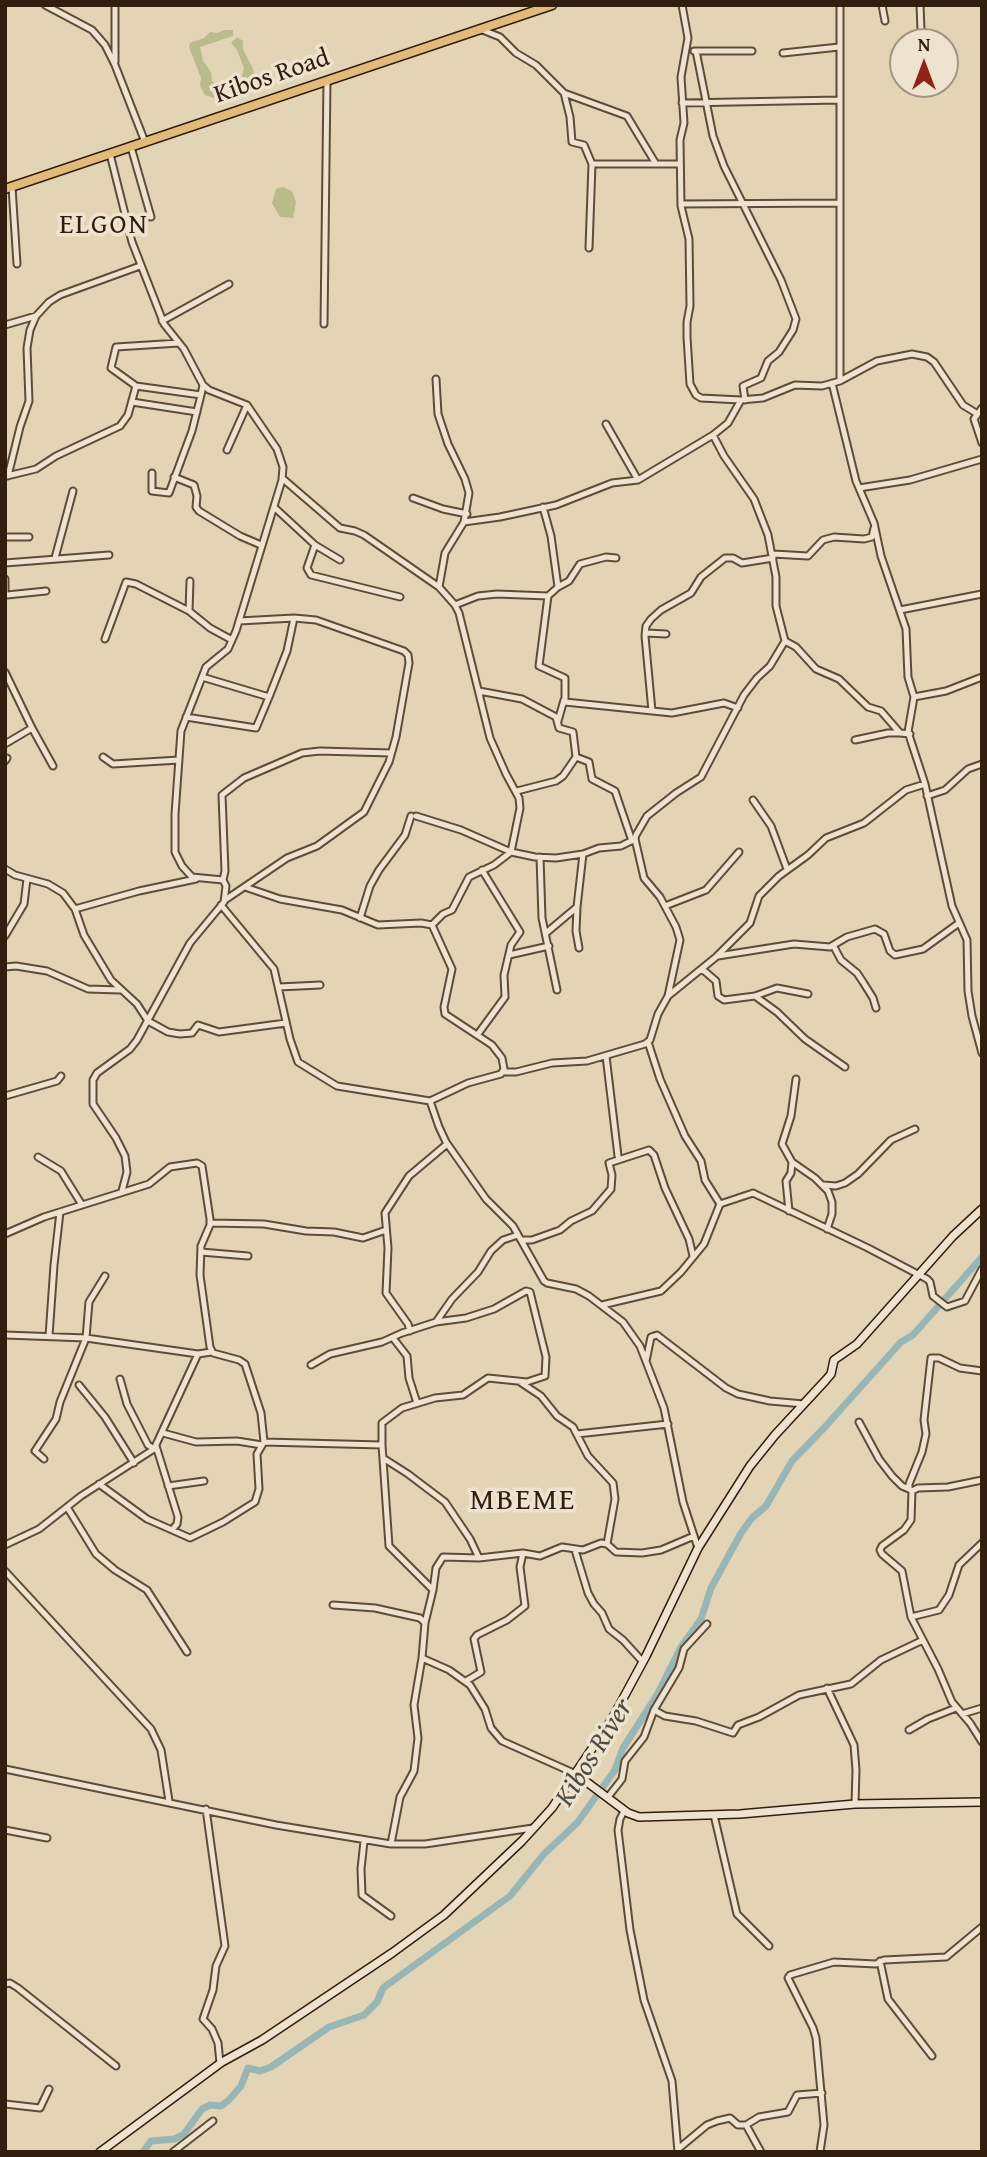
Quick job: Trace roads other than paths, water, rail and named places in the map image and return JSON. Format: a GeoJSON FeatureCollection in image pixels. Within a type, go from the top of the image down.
{"type":"FeatureCollection","features":[{"type":"Feature","properties":{"kind":"main road","name":"Kibos Road"},"geometry":{"type":"LineString","coordinates":[[9,188],[552,5]]}},
{"type":"Feature","properties":{"kind":"main road"},"geometry":{"type":"LineString","coordinates":[[100,2152],[220,2063],[262,2040],[392,1953],[444,1914],[488,1875],[552,1808],[612,1719],[698,1548],[750,1466],[831,1374],[834,1360],[857,1344],[953,1236],[982,1209]]}},
{"type":"Feature","properties":{"kind":"main road"},"geometry":{"type":"LineString","coordinates":[[576,1774],[624,1811],[639,1817],[714,1815],[855,1804],[982,1802]]}},
{"type":"Feature","properties":{"kind":"street"},"geometry":{"type":"LineString","coordinates":[[45,5],[92,30],[105,45],[145,142]]}},
{"type":"Feature","properties":{"kind":"street"},"geometry":{"type":"LineString","coordinates":[[115,5],[115,65]]}},
{"type":"Feature","properties":{"kind":"street"},"geometry":{"type":"LineString","coordinates":[[682,5],[688,38],[681,77],[684,124],[680,140],[681,204],[689,239],[691,306],[687,337],[690,384],[696,396],[743,400],[763,398],[795,385],[809,387],[840,381],[877,361],[904,355],[922,356],[939,366],[963,405],[979,410],[974,423],[982,443]]}},
{"type":"Feature","properties":{"kind":"street"},"geometry":{"type":"LineString","coordinates":[[840,5],[840,381]]}},
{"type":"Feature","properties":{"kind":"street"},"geometry":{"type":"LineString","coordinates":[[882,5],[885,21]]}},
{"type":"Feature","properties":{"kind":"street"},"geometry":{"type":"LineString","coordinates":[[920,5],[921,28]]}},
{"type":"Feature","properties":{"kind":"street"},"geometry":{"type":"LineString","coordinates":[[480,29],[500,37],[516,53],[536,65],[564,93],[626,116],[656,164]]}},
{"type":"Feature","properties":{"kind":"street"},"geometry":{"type":"LineString","coordinates":[[783,53],[839,47]]}},
{"type":"Feature","properties":{"kind":"street"},"geometry":{"type":"LineString","coordinates":[[687,51],[752,51]]}},
{"type":"Feature","properties":{"kind":"street"},"geometry":{"type":"LineString","coordinates":[[464,522],[542,507],[612,483],[638,480],[713,435],[728,423],[743,400],[743,386],[761,378],[768,361],[782,348],[796,324],[781,280],[730,179],[713,136],[696,51]]}},
{"type":"Feature","properties":{"kind":"street"},"geometry":{"type":"LineString","coordinates":[[324,324],[327,80]]}},
{"type":"Feature","properties":{"kind":"street"},"geometry":{"type":"LineString","coordinates":[[564,93],[572,142],[584,145],[592,164],[589,248]]}},
{"type":"Feature","properties":{"kind":"street"},"geometry":{"type":"LineString","coordinates":[[682,103],[839,100]]}},
{"type":"Feature","properties":{"kind":"street"},"geometry":{"type":"LineString","coordinates":[[131,147],[151,217]]}},
{"type":"Feature","properties":{"kind":"street"},"geometry":{"type":"LineString","coordinates":[[110,154],[140,266],[162,321],[179,343],[203,386],[247,405],[276,449],[283,467],[274,507],[232,640],[225,651],[208,664],[181,731],[174,847],[182,866],[196,879]]}},
{"type":"Feature","properties":{"kind":"street"},"geometry":{"type":"LineString","coordinates":[[592,164],[680,164]]}},
{"type":"Feature","properties":{"kind":"street"},"geometry":{"type":"LineString","coordinates":[[9,188],[17,264]]}},
{"type":"Feature","properties":{"kind":"street"},"geometry":{"type":"LineString","coordinates":[[681,204],[821,201],[839,203]]}},
{"type":"Feature","properties":{"kind":"street"},"geometry":{"type":"LineString","coordinates":[[136,386],[124,422],[120,426],[56,456],[36,469],[7,476],[29,401],[27,348],[36,316],[48,302],[60,295],[140,266]]}},
{"type":"Feature","properties":{"kind":"street"},"geometry":{"type":"LineString","coordinates":[[162,321],[229,284]]}},
{"type":"Feature","properties":{"kind":"street"},"geometry":{"type":"LineString","coordinates":[[5,325],[36,316]]}},
{"type":"Feature","properties":{"kind":"street"},"geometry":{"type":"LineString","coordinates":[[179,343],[114,349],[110,365],[112,370],[136,386],[201,395]]}},
{"type":"Feature","properties":{"kind":"street"},"geometry":{"type":"LineString","coordinates":[[436,379],[438,414],[469,493],[464,522],[445,553],[439,587]]}},
{"type":"Feature","properties":{"kind":"street"},"geometry":{"type":"LineString","coordinates":[[832,383],[856,481],[875,525],[881,556],[907,637],[908,677],[914,697],[908,725],[925,784],[952,906],[967,940],[968,991],[982,1053]]}},
{"type":"Feature","properties":{"kind":"street"},"geometry":{"type":"LineString","coordinates":[[152,473],[152,491],[166,494],[170,491],[192,431],[203,386]]}},
{"type":"Feature","properties":{"kind":"street"},"geometry":{"type":"LineString","coordinates":[[132,402],[197,412]]}},
{"type":"Feature","properties":{"kind":"street"},"geometry":{"type":"LineString","coordinates":[[226,450],[247,405]]}},
{"type":"Feature","properties":{"kind":"street"},"geometry":{"type":"LineString","coordinates":[[606,424],[638,480]]}},
{"type":"Feature","properties":{"kind":"street"},"geometry":{"type":"LineString","coordinates":[[360,918],[370,886],[405,835],[414,816],[461,830],[511,852],[540,858],[583,854],[634,840],[647,817],[701,777],[752,685],[780,652],[785,641],[776,606],[773,556],[754,499],[734,472],[713,435]]}},
{"type":"Feature","properties":{"kind":"street"},"geometry":{"type":"LineString","coordinates":[[859,488],[910,480],[982,459]]}},
{"type":"Feature","properties":{"kind":"street"},"geometry":{"type":"LineString","coordinates":[[174,477],[194,485],[199,512],[261,545]]}},
{"type":"Feature","properties":{"kind":"street"},"geometry":{"type":"LineString","coordinates":[[282,478],[340,528],[364,535],[439,587],[455,605],[466,636],[490,738],[517,791],[520,808],[511,852],[494,865],[468,877],[452,910],[443,914],[432,925]]}},
{"type":"Feature","properties":{"kind":"street"},"geometry":{"type":"LineString","coordinates":[[55,558],[74,491]]}},
{"type":"Feature","properties":{"kind":"street"},"geometry":{"type":"LineString","coordinates":[[413,498],[467,514]]}},
{"type":"Feature","properties":{"kind":"street"},"geometry":{"type":"LineString","coordinates":[[274,507],[315,545],[340,560]]}},
{"type":"Feature","properties":{"kind":"street"},"geometry":{"type":"LineString","coordinates":[[542,507],[551,536],[558,587]]}},
{"type":"Feature","properties":{"kind":"street"},"geometry":{"type":"LineString","coordinates":[[652,711],[646,626],[661,610],[691,593],[701,577],[721,561],[730,558],[748,563],[773,556],[808,556],[827,538],[872,537],[875,525]]}},
{"type":"Feature","properties":{"kind":"street"},"geometry":{"type":"LineString","coordinates":[[5,537],[29,537]]}},
{"type":"Feature","properties":{"kind":"street"},"geometry":{"type":"LineString","coordinates":[[315,545],[307,569],[311,575],[400,597]]}},
{"type":"Feature","properties":{"kind":"street"},"geometry":{"type":"LineString","coordinates":[[5,563],[109,555]]}},
{"type":"Feature","properties":{"kind":"street"},"geometry":{"type":"LineString","coordinates":[[517,791],[556,781],[576,757],[573,732],[559,728],[558,721],[564,700],[565,678],[540,667],[548,596],[569,581],[580,564],[607,557],[615,558]]}},
{"type":"Feature","properties":{"kind":"street"},"geometry":{"type":"LineString","coordinates":[[5,579],[6,595],[46,591]]}},
{"type":"Feature","properties":{"kind":"street"},"geometry":{"type":"LineString","coordinates":[[189,611],[190,581]]}},
{"type":"Feature","properties":{"kind":"street"},"geometry":{"type":"LineString","coordinates":[[105,639],[126,582],[136,584],[189,611],[210,628],[232,640]]}},
{"type":"Feature","properties":{"kind":"street"},"geometry":{"type":"LineString","coordinates":[[455,605],[467,599],[497,594],[548,596]]}},
{"type":"Feature","properties":{"kind":"street"},"geometry":{"type":"LineString","coordinates":[[900,610],[982,594]]}},
{"type":"Feature","properties":{"kind":"street"},"geometry":{"type":"LineString","coordinates":[[122,1191],[127,1172],[125,1156],[93,1104],[93,1080],[101,1069],[130,1049],[190,943],[222,903],[288,858],[312,849],[359,817],[379,785],[391,753],[409,663],[406,653],[339,626],[316,620],[294,618],[239,621]]}},
{"type":"Feature","properties":{"kind":"street"},"geometry":{"type":"LineString","coordinates":[[186,717],[257,727],[287,651],[294,618]]}},
{"type":"Feature","properties":{"kind":"street"},"geometry":{"type":"LineString","coordinates":[[646,633],[666,634]]}},
{"type":"Feature","properties":{"kind":"street"},"geometry":{"type":"LineString","coordinates":[[785,641],[796,647],[816,669],[845,683],[868,707],[881,711],[900,733]]}},
{"type":"Feature","properties":{"kind":"street"},"geometry":{"type":"LineString","coordinates":[[5,672],[53,766]]}},
{"type":"Feature","properties":{"kind":"street"},"geometry":{"type":"LineString","coordinates":[[202,677],[269,697]]}},
{"type":"Feature","properties":{"kind":"street"},"geometry":{"type":"LineString","coordinates":[[914,697],[946,691],[982,677]]}},
{"type":"Feature","properties":{"kind":"street"},"geometry":{"type":"LineString","coordinates":[[479,691],[522,699],[545,710],[558,721]]}},
{"type":"Feature","properties":{"kind":"street"},"geometry":{"type":"LineString","coordinates":[[564,700],[570,704],[652,711],[678,712],[724,703],[738,708]]}},
{"type":"Feature","properties":{"kind":"street"},"geometry":{"type":"LineString","coordinates":[[5,744],[32,728]]}},
{"type":"Feature","properties":{"kind":"street"},"geometry":{"type":"LineString","coordinates":[[855,740],[888,733],[910,734]]}},
{"type":"Feature","properties":{"kind":"street"},"geometry":{"type":"LineString","coordinates":[[391,753],[302,753],[257,771],[228,788],[222,795],[225,871],[223,880],[226,886],[222,903],[255,950],[270,963],[279,987],[298,1062],[334,1085],[430,1101],[468,1083],[504,1072],[516,1072],[552,1063],[587,1061],[648,1042]]}},
{"type":"Feature","properties":{"kind":"street"},"geometry":{"type":"LineString","coordinates":[[103,757],[113,764],[179,760]]}},
{"type":"Feature","properties":{"kind":"street"},"geometry":{"type":"LineString","coordinates":[[576,757],[589,762],[593,779],[615,791],[634,840],[644,878],[665,906],[680,940],[668,996],[648,1042],[660,1079],[685,1136],[701,1161],[705,1180],[720,1204]]}},
{"type":"Feature","properties":{"kind":"street"},"geometry":{"type":"LineString","coordinates":[[927,796],[945,790],[968,769],[982,764]]}},
{"type":"Feature","properties":{"kind":"street"},"geometry":{"type":"LineString","coordinates":[[668,996],[716,957],[750,923],[759,896],[766,886],[826,838],[864,823],[906,790],[925,784]]}},
{"type":"Feature","properties":{"kind":"street"},"geometry":{"type":"LineString","coordinates":[[753,800],[775,834],[788,869]]}},
{"type":"Feature","properties":{"kind":"street"},"geometry":{"type":"LineString","coordinates":[[665,906],[706,890],[739,852]]}},
{"type":"Feature","properties":{"kind":"street"},"geometry":{"type":"LineString","coordinates":[[579,948],[576,931],[577,907],[583,854]]}},
{"type":"Feature","properties":{"kind":"street"},"geometry":{"type":"LineString","coordinates":[[540,858],[542,918],[557,990]]}},
{"type":"Feature","properties":{"kind":"street"},"geometry":{"type":"LineString","coordinates":[[5,869],[63,893],[75,909],[91,949],[111,980],[137,1004],[148,1021],[168,1032],[192,1033],[198,1025],[219,1032],[286,1023]]}},
{"type":"Feature","properties":{"kind":"street"},"geometry":{"type":"LineString","coordinates":[[478,1034],[505,997],[503,979],[511,945],[520,931],[500,904],[482,870]]}},
{"type":"Feature","properties":{"kind":"street"},"geometry":{"type":"LineString","coordinates":[[5,936],[24,904],[26,879]]}},
{"type":"Feature","properties":{"kind":"street"},"geometry":{"type":"LineString","coordinates":[[75,909],[117,896],[196,879],[223,880]]}},
{"type":"Feature","properties":{"kind":"street"},"geometry":{"type":"LineString","coordinates":[[245,887],[280,899],[342,910],[379,925],[432,925]]}},
{"type":"Feature","properties":{"kind":"street"},"geometry":{"type":"LineString","coordinates":[[546,933],[577,907]]}},
{"type":"Feature","properties":{"kind":"street"},"geometry":{"type":"LineString","coordinates":[[716,957],[794,944],[825,948],[847,937],[875,929],[884,934],[891,954],[915,952],[933,943],[959,923]]}},
{"type":"Feature","properties":{"kind":"street"},"geometry":{"type":"LineString","coordinates":[[432,925],[452,969],[445,1014],[478,1034],[500,1054],[504,1072]]}},
{"type":"Feature","properties":{"kind":"street"},"geometry":{"type":"LineString","coordinates":[[833,945],[841,960],[857,973],[873,998],[876,1008]]}},
{"type":"Feature","properties":{"kind":"street"},"geometry":{"type":"LineString","coordinates":[[509,955],[549,946]]}},
{"type":"Feature","properties":{"kind":"street"},"geometry":{"type":"LineString","coordinates":[[5,967],[47,971],[88,989],[121,990]]}},
{"type":"Feature","properties":{"kind":"street"},"geometry":{"type":"LineString","coordinates":[[702,969],[716,981],[720,999],[755,996],[776,988],[807,994]]}},
{"type":"Feature","properties":{"kind":"street"},"geometry":{"type":"LineString","coordinates":[[279,987],[320,985]]}},
{"type":"Feature","properties":{"kind":"street"},"geometry":{"type":"LineString","coordinates":[[755,996],[777,1012],[805,1039],[845,1067]]}},
{"type":"Feature","properties":{"kind":"street"},"geometry":{"type":"LineString","coordinates":[[975,1027],[982,1023]]}},
{"type":"Feature","properties":{"kind":"street"},"geometry":{"type":"LineString","coordinates":[[606,1056],[618,1156]]}},
{"type":"Feature","properties":{"kind":"street"},"geometry":{"type":"LineString","coordinates":[[5,1096],[52,1083],[61,1076]]}},
{"type":"Feature","properties":{"kind":"street"},"geometry":{"type":"LineString","coordinates":[[796,1079],[792,1116],[782,1144],[792,1162],[823,1185],[832,1202],[832,1214],[827,1229]]}},
{"type":"Feature","properties":{"kind":"street"},"geometry":{"type":"LineString","coordinates":[[430,1101],[447,1143],[486,1199],[520,1238],[544,1281],[576,1289],[602,1305],[629,1329],[658,1389],[680,1493],[698,1548]]}},
{"type":"Feature","properties":{"kind":"street"},"geometry":{"type":"LineString","coordinates":[[823,1185],[836,1186],[845,1183],[858,1174],[891,1140],[915,1129]]}},
{"type":"Feature","properties":{"kind":"street"},"geometry":{"type":"LineString","coordinates":[[410,1331],[386,1293],[388,1248],[385,1213],[405,1180],[447,1143]]}},
{"type":"Feature","properties":{"kind":"street"},"geometry":{"type":"LineString","coordinates":[[436,1322],[452,1299],[478,1272],[491,1251],[503,1240],[532,1240],[560,1230],[571,1221],[593,1211],[611,1189],[609,1163],[649,1150],[654,1155],[665,1188],[690,1239],[693,1256]]}},
{"type":"Feature","properties":{"kind":"street"},"geometry":{"type":"LineString","coordinates":[[38,1157],[61,1171],[82,1205]]}},
{"type":"Feature","properties":{"kind":"street"},"geometry":{"type":"LineString","coordinates":[[789,1211],[786,1181],[791,1173],[792,1162]]}},
{"type":"Feature","properties":{"kind":"street"},"geometry":{"type":"LineString","coordinates":[[5,1234],[60,1212],[149,1184],[170,1167],[201,1164],[210,1223],[201,1252],[202,1290],[211,1352]]}},
{"type":"Feature","properties":{"kind":"street"},"geometry":{"type":"LineString","coordinates":[[602,1305],[661,1291],[704,1244],[720,1204],[753,1193],[868,1248],[930,1282],[933,1296],[943,1305],[950,1307],[965,1300],[976,1288],[982,1269]]}},
{"type":"Feature","properties":{"kind":"street"},"geometry":{"type":"LineString","coordinates":[[49,1336],[60,1212]]}},
{"type":"Feature","properties":{"kind":"street"},"geometry":{"type":"LineString","coordinates":[[210,1223],[264,1224],[363,1238],[386,1230]]}},
{"type":"Feature","properties":{"kind":"street"},"geometry":{"type":"LineString","coordinates":[[201,1252],[248,1256]]}},
{"type":"Feature","properties":{"kind":"street"},"geometry":{"type":"LineString","coordinates":[[44,1459],[35,1451],[56,1419],[60,1402],[86,1338],[89,1302],[105,1276]]}},
{"type":"Feature","properties":{"kind":"street"},"geometry":{"type":"LineString","coordinates":[[310,1365],[330,1354],[393,1338],[436,1322],[466,1318],[494,1309],[529,1291],[546,1357],[546,1374],[534,1381],[488,1378],[463,1395],[435,1398],[402,1408],[382,1423],[388,1546],[433,1590]]}},
{"type":"Feature","properties":{"kind":"street"},"geometry":{"type":"LineString","coordinates":[[5,1335],[86,1338],[198,1354],[211,1352],[245,1364],[261,1413],[263,1444],[257,1454],[259,1489],[255,1502],[190,1538],[147,1520],[99,1484]]}},
{"type":"Feature","properties":{"kind":"street"},"geometry":{"type":"LineString","coordinates":[[646,1361],[651,1337],[657,1335],[726,1388],[738,1394],[770,1401],[804,1404]]}},
{"type":"Feature","properties":{"kind":"street"},"geometry":{"type":"LineString","coordinates":[[393,1338],[407,1356],[409,1381],[418,1403]]}},
{"type":"Feature","properties":{"kind":"street"},"geometry":{"type":"LineString","coordinates":[[6,1544],[39,1529],[99,1484],[155,1447],[198,1354]]}},
{"type":"Feature","properties":{"kind":"street"},"geometry":{"type":"LineString","coordinates":[[982,1371],[960,1368],[939,1358],[931,1358],[924,1420],[926,1434],[909,1485],[912,1515],[909,1525],[880,1550],[902,1571],[911,1617],[956,1708],[982,1742]]}},
{"type":"Feature","properties":{"kind":"street"},"geometry":{"type":"LineString","coordinates":[[120,1379],[127,1404],[148,1446],[155,1447]]}},
{"type":"Feature","properties":{"kind":"street"},"geometry":{"type":"LineString","coordinates":[[519,1381],[541,1395],[557,1416],[569,1424],[588,1456],[614,1485],[615,1504],[607,1544]]}},
{"type":"Feature","properties":{"kind":"street"},"geometry":{"type":"LineString","coordinates":[[79,1385],[105,1417],[134,1463]]}},
{"type":"Feature","properties":{"kind":"street"},"geometry":{"type":"LineString","coordinates":[[859,1422],[870,1445],[902,1486],[911,1490],[948,1487],[982,1480]]}},
{"type":"Feature","properties":{"kind":"street"},"geometry":{"type":"LineString","coordinates":[[577,1434],[667,1424]]}},
{"type":"Feature","properties":{"kind":"street"},"geometry":{"type":"LineString","coordinates":[[163,1433],[196,1442],[382,1445]]}},
{"type":"Feature","properties":{"kind":"street"},"geometry":{"type":"LineString","coordinates":[[155,1447],[178,1517],[172,1530]]}},
{"type":"Feature","properties":{"kind":"street"},"geometry":{"type":"LineString","coordinates":[[383,1458],[445,1502],[470,1539],[479,1558]]}},
{"type":"Feature","properties":{"kind":"street"},"geometry":{"type":"LineString","coordinates":[[169,1486],[204,1481]]}},
{"type":"Feature","properties":{"kind":"street"},"geometry":{"type":"LineString","coordinates":[[67,1507],[96,1554],[115,1570],[147,1590],[187,1652]]}},
{"type":"Feature","properties":{"kind":"street"},"geometry":{"type":"LineString","coordinates":[[391,1844],[400,1797],[414,1767],[418,1734],[414,1708],[425,1623],[434,1576],[441,1558],[479,1558],[523,1553],[536,1557],[562,1547],[583,1550],[597,1543],[607,1544],[616,1552],[652,1552],[694,1536]]}},
{"type":"Feature","properties":{"kind":"street"},"geometry":{"type":"LineString","coordinates":[[911,1617],[939,1610],[949,1595],[959,1565],[982,1543]]}},
{"type":"Feature","properties":{"kind":"street"},"geometry":{"type":"LineString","coordinates":[[575,1550],[588,1593],[609,1629],[643,1662]]}},
{"type":"Feature","properties":{"kind":"street"},"geometry":{"type":"LineString","coordinates":[[466,1681],[481,1672],[475,1637],[508,1620],[525,1606],[520,1567],[523,1553]]}},
{"type":"Feature","properties":{"kind":"street"},"geometry":{"type":"LineString","coordinates":[[5,1571],[151,1729],[163,1761],[169,1801]]}},
{"type":"Feature","properties":{"kind":"street"},"geometry":{"type":"LineString","coordinates":[[333,1605],[375,1608],[420,1618],[425,1623]]}},
{"type":"Feature","properties":{"kind":"street"},"geometry":{"type":"LineString","coordinates":[[605,1795],[622,1779],[625,1761],[643,1737],[654,1710],[679,1668],[684,1648],[707,1624]]}},
{"type":"Feature","properties":{"kind":"street"},"geometry":{"type":"LineString","coordinates":[[654,1710],[665,1716],[696,1721],[733,1734],[738,1725],[799,1695],[852,1684],[881,1660],[923,1640]]}},
{"type":"Feature","properties":{"kind":"street"},"geometry":{"type":"LineString","coordinates":[[422,1658],[466,1681],[485,1709],[491,1728],[502,1741],[576,1774]]}},
{"type":"Feature","properties":{"kind":"street"},"geometry":{"type":"LineString","coordinates":[[827,1688],[854,1745],[855,1804]]}},
{"type":"Feature","properties":{"kind":"street"},"geometry":{"type":"LineString","coordinates":[[909,1730],[956,1708]]}},
{"type":"Feature","properties":{"kind":"street"},"geometry":{"type":"LineString","coordinates":[[962,1714],[982,1708]]}},
{"type":"Feature","properties":{"kind":"street"},"geometry":{"type":"LineString","coordinates":[[5,1769],[276,1825],[391,1844],[425,1844],[533,1828]]}},
{"type":"Feature","properties":{"kind":"street"},"geometry":{"type":"LineString","coordinates":[[206,1809],[225,1946],[216,1966],[213,1990],[203,2019],[212,2029],[218,2043],[220,2063]]}},
{"type":"Feature","properties":{"kind":"street"},"geometry":{"type":"LineString","coordinates":[[624,1811],[618,1830],[630,1930],[644,2000],[672,2081],[678,2151]]}},
{"type":"Feature","properties":{"kind":"street"},"geometry":{"type":"LineString","coordinates":[[714,1815],[737,1914],[769,1946]]}},
{"type":"Feature","properties":{"kind":"street"},"geometry":{"type":"LineString","coordinates":[[5,1830],[47,1838]]}},
{"type":"Feature","properties":{"kind":"street"},"geometry":{"type":"LineString","coordinates":[[365,1840],[361,1869],[362,1895],[391,1916]]}},
{"type":"Feature","properties":{"kind":"street"},"geometry":{"type":"LineString","coordinates":[[821,2152],[824,2125],[822,2093],[813,2028],[788,1978],[790,1975],[834,1962],[872,1964],[880,1961],[946,1957],[981,1929]]}},
{"type":"Feature","properties":{"kind":"street"},"geometry":{"type":"LineString","coordinates":[[880,1961],[888,1999],[932,2056]]}},
{"type":"Feature","properties":{"kind":"street"},"geometry":{"type":"LineString","coordinates":[[5,1984],[10,1983],[18,1988],[116,2066]]}},
{"type":"Feature","properties":{"kind":"street"},"geometry":{"type":"LineString","coordinates":[[5,2104],[40,2108],[49,2089]]}},
{"type":"Feature","properties":{"kind":"street"},"geometry":{"type":"LineString","coordinates":[[678,2151],[707,2125],[730,2119],[746,2125],[759,2117],[788,2112],[797,2095],[822,2093]]}},
{"type":"Feature","properties":{"kind":"street"},"geometry":{"type":"LineString","coordinates":[[173,2152],[213,2121]]}},
{"type":"Feature","properties":{"kind":"street"},"geometry":{"type":"LineString","coordinates":[[746,2125],[761,2152]]}},
{"type":"Feature","properties":{"kind":"waterway","name":"Kibos River"},"geometry":{"type":"LineString","coordinates":[[143,2152],[151,2141],[175,2139],[184,2134],[202,2109],[210,2105],[221,2106],[229,2100],[241,2086],[248,2068],[260,2071],[271,2067],[329,2027],[364,2015],[377,2002],[383,1988],[510,1896],[544,1854],[577,1823],[615,1770],[623,1748],[657,1695],[681,1647],[701,1619],[711,1588],[741,1533],[752,1518],[766,1506],[792,1461],[901,1342],[913,1335],[982,1257]]}},
{"type":"Feature","properties":{"kind":"district","name":"ELGON"},"geometry":{"type":"Point","coordinates":[104,226]}},
{"type":"Feature","properties":{"kind":"district","name":"MBEME"},"geometry":{"type":"Point","coordinates":[523,1501]}}]}
